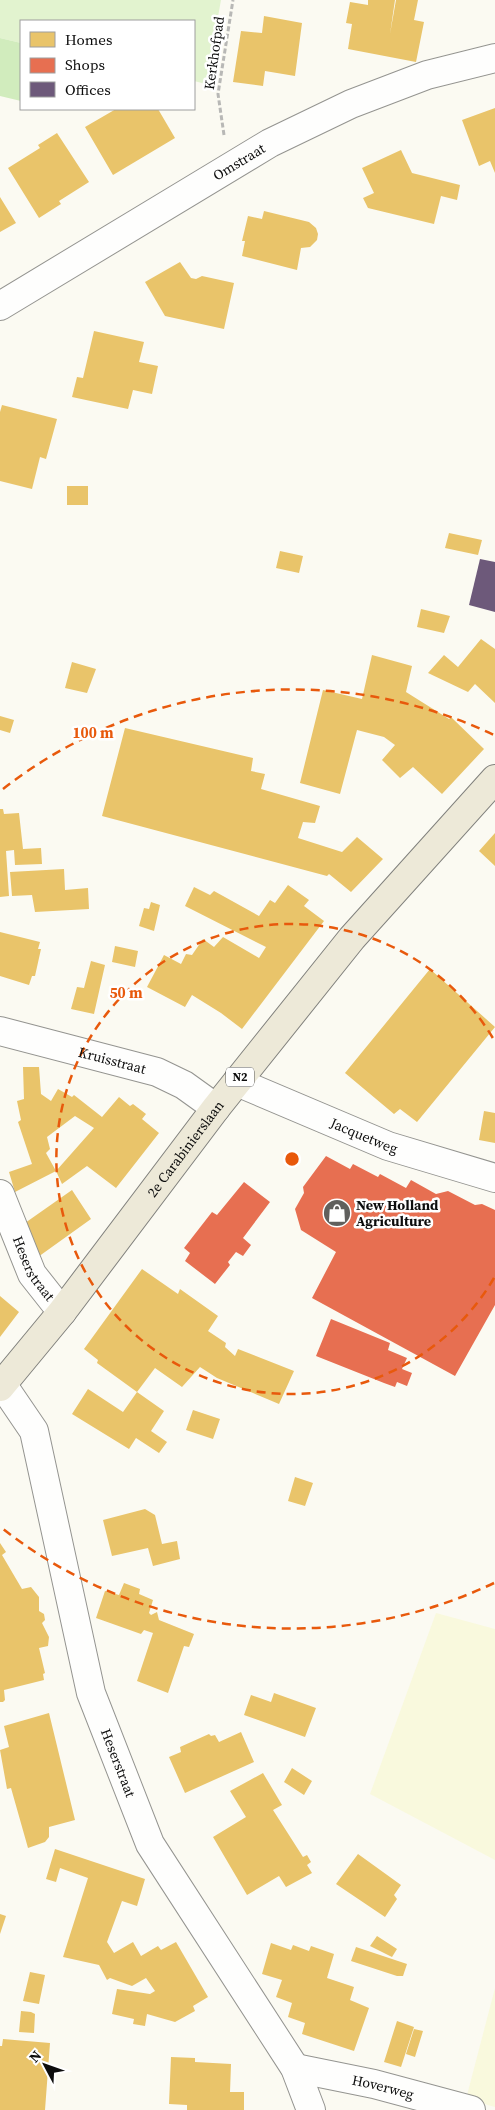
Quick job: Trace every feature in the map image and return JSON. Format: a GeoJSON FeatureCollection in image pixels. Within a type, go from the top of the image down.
{"type":"FeatureCollection","features":[{"type":"Feature","properties":{"kind":"main road","name":"2e Carabinierslaan"},"geometry":{"type":"LineString","coordinates":[[1,1385],[62,1312],[216,1108],[352,938],[495,779]]}},
{"type":"Feature","properties":{"kind":"street","name":"Omstraat"},"geometry":{"type":"LineString","coordinates":[[0,306],[270,143],[351,104],[427,75],[495,58]]}},
{"type":"Feature","properties":{"kind":"street","name":"Kruisstraat"},"geometry":{"type":"LineString","coordinates":[[0,1031],[157,1072],[184,1085],[216,1108]]}},
{"type":"Feature","properties":{"kind":"street","name":"Jacquetweg"},"geometry":{"type":"LineString","coordinates":[[237,1082],[388,1146],[495,1178]]}},
{"type":"Feature","properties":{"kind":"street","name":"Heserstraat"},"geometry":{"type":"LineString","coordinates":[[0,1194],[32,1274],[62,1312]]}},
{"type":"Feature","properties":{"kind":"street","name":"Heserstraat"},"geometry":{"type":"LineString","coordinates":[[1,1385],[34,1431],[91,1693],[150,1844],[295,2068],[311,2110]]}},
{"type":"Feature","properties":{"kind":"street","name":"Hoverweg"},"geometry":{"type":"LineString","coordinates":[[295,2068],[374,2084],[471,2110]]}},
{"type":"Feature","properties":{"kind":"path","name":"Kerkhofpad"},"geometry":{"type":"LineString","coordinates":[[229,168],[218,94],[232,0]]}},
{"type":"Feature","properties":{"kind":"green space"},"geometry":{"type":"Polygon","coordinates":[[[0,0],[221,0],[206,84],[195,81],[195,20],[20,20],[20,43],[0,38],[0,0]]]}},
{"type":"Feature","properties":{"kind":"green space"},"geometry":{"type":"Polygon","coordinates":[[[0,38],[20,43],[20,101],[0,96],[0,38]]]}},
{"type":"Feature","properties":{"kind":"green space"},"geometry":{"type":"Polygon","coordinates":[[[436,1613],[495,1629],[495,1860],[370,1794],[436,1613]]]}},
{"type":"Feature","properties":{"kind":"green space"},"geometry":{"type":"Polygon","coordinates":[[[495,1988],[495,2107],[466,2099],[495,1988]]]}},
{"type":"Feature","properties":{"kind":"building: Homes"},"geometry":{"type":"Polygon","coordinates":[[[368,0],[395,0],[390,34],[396,0],[418,0],[414,20],[424,22],[416,62],[348,49],[352,24],[346,23],[350,2],[368,5],[368,0]]]}},
{"type":"Feature","properties":{"kind":"building: Homes"},"geometry":{"type":"Polygon","coordinates":[[[264,16],[302,23],[295,76],[265,71],[263,86],[233,82],[241,31],[262,33],[264,16]]]}},
{"type":"Feature","properties":{"kind":"building: Homes"},"geometry":{"type":"Polygon","coordinates":[[[495,108],[495,173],[490,161],[479,166],[462,120],[495,108]]]}},
{"type":"Feature","properties":{"kind":"building: Homes"},"geometry":{"type":"Polygon","coordinates":[[[114,110],[159,110],[175,138],[113,175],[85,127],[114,110]]]}},
{"type":"Feature","properties":{"kind":"building: Homes"},"geometry":{"type":"Polygon","coordinates":[[[57,133],[89,182],[59,201],[61,204],[39,218],[8,168],[40,148],[38,145],[57,133]]]}},
{"type":"Feature","properties":{"kind":"building: Homes"},"geometry":{"type":"Polygon","coordinates":[[[401,150],[412,173],[460,185],[457,200],[441,196],[434,224],[368,208],[363,198],[374,193],[362,168],[401,150]]]}},
{"type":"Feature","properties":{"kind":"building: Homes"},"geometry":{"type":"Polygon","coordinates":[[[0,197],[16,223],[0,232],[0,197]]]}},
{"type":"Feature","properties":{"kind":"building: Homes"},"geometry":{"type":"Polygon","coordinates":[[[264,211],[309,222],[316,228],[317,240],[310,247],[301,248],[297,270],[242,256],[245,241],[242,241],[248,216],[262,219],[264,211]]]}},
{"type":"Feature","properties":{"kind":"building: Homes"},"geometry":{"type":"Polygon","coordinates":[[[180,262],[191,278],[196,279],[202,276],[234,283],[224,329],[165,316],[145,282],[180,262]]]}},
{"type":"Feature","properties":{"kind":"building: Homes"},"geometry":{"type":"Polygon","coordinates":[[[94,331],[144,342],[139,362],[158,366],[152,394],[133,390],[128,409],[72,397],[77,377],[83,378],[94,331]]]}},
{"type":"Feature","properties":{"kind":"building: Homes"},"geometry":{"type":"Polygon","coordinates":[[[2,405],[57,419],[46,459],[40,457],[32,489],[0,481],[0,412],[2,405]]]}},
{"type":"Feature","properties":{"kind":"building: Homes"},"geometry":{"type":"Polygon","coordinates":[[[67,486],[88,486],[88,505],[67,505],[67,486]]]}},
{"type":"Feature","properties":{"kind":"building: Homes"},"geometry":{"type":"Polygon","coordinates":[[[449,533],[482,540],[478,555],[445,548],[449,533]]]}},
{"type":"Feature","properties":{"kind":"building: Homes"},"geometry":{"type":"Polygon","coordinates":[[[280,551],[303,556],[299,573],[276,568],[280,551]]]}},
{"type":"Feature","properties":{"kind":"building: Homes"},"geometry":{"type":"Polygon","coordinates":[[[421,609],[450,616],[444,633],[417,627],[421,609]]]}},
{"type":"Feature","properties":{"kind":"building: Homes"},"geometry":{"type":"Polygon","coordinates":[[[481,639],[495,649],[495,703],[475,684],[468,692],[428,673],[444,655],[458,667],[481,639]]]}},
{"type":"Feature","properties":{"kind":"building: Homes"},"geometry":{"type":"Polygon","coordinates":[[[372,655],[412,666],[406,692],[449,719],[451,717],[484,749],[442,794],[413,767],[400,778],[382,760],[395,745],[384,737],[357,730],[340,794],[300,783],[323,690],[362,699],[372,655]]]}},
{"type":"Feature","properties":{"kind":"building: Homes"},"geometry":{"type":"Polygon","coordinates":[[[72,662],[96,669],[87,693],[65,688],[72,662]]]}},
{"type":"Feature","properties":{"kind":"building: Homes"},"geometry":{"type":"Polygon","coordinates":[[[0,716],[14,720],[10,733],[0,730],[0,716]]]}},
{"type":"Feature","properties":{"kind":"building: Homes"},"geometry":{"type":"Polygon","coordinates":[[[125,728],[253,758],[251,771],[265,774],[261,789],[320,806],[315,823],[303,822],[298,838],[342,852],[357,837],[383,859],[351,892],[329,874],[327,876],[102,816],[125,728]]]}},
{"type":"Feature","properties":{"kind":"building: Homes"},"geometry":{"type":"Polygon","coordinates":[[[0,809],[3,809],[4,814],[19,813],[23,849],[41,848],[42,864],[15,865],[14,850],[6,851],[9,896],[0,897],[0,809]]]}},
{"type":"Feature","properties":{"kind":"building: Homes"},"geometry":{"type":"Polygon","coordinates":[[[495,833],[495,866],[479,851],[495,833]]]}},
{"type":"Feature","properties":{"kind":"building: Homes"},"geometry":{"type":"Polygon","coordinates":[[[64,869],[65,890],[88,888],[89,909],[35,912],[32,895],[12,896],[10,872],[64,869]]]}},
{"type":"Feature","properties":{"kind":"building: Homes"},"geometry":{"type":"Polygon","coordinates":[[[288,885],[309,900],[304,906],[324,921],[242,1029],[192,995],[185,1007],[147,987],[164,955],[181,964],[186,954],[192,955],[203,939],[214,947],[223,937],[259,958],[266,947],[185,906],[194,887],[210,895],[214,891],[259,916],[270,900],[275,903],[288,885]]]}},
{"type":"Feature","properties":{"kind":"building: Homes"},"geometry":{"type":"Polygon","coordinates":[[[151,902],[160,905],[154,931],[139,926],[144,908],[149,909],[151,902]]]}},
{"type":"Feature","properties":{"kind":"building: Homes"},"geometry":{"type":"Polygon","coordinates":[[[0,932],[40,942],[38,949],[41,949],[35,976],[32,976],[29,985],[0,976],[0,932]]]}},
{"type":"Feature","properties":{"kind":"building: Homes"},"geometry":{"type":"Polygon","coordinates":[[[115,946],[138,951],[135,967],[112,962],[115,946]]]}},
{"type":"Feature","properties":{"kind":"building: Homes"},"geometry":{"type":"Polygon","coordinates":[[[91,961],[105,965],[94,1014],[71,1009],[77,987],[84,988],[91,961]]]}},
{"type":"Feature","properties":{"kind":"building: Homes"},"geometry":{"type":"Polygon","coordinates":[[[430,969],[495,1027],[417,1122],[400,1109],[394,1114],[345,1073],[430,969]]]}},
{"type":"Feature","properties":{"kind":"building: Homes"},"geometry":{"type":"Polygon","coordinates":[[[23,1067],[39,1067],[41,1094],[51,1101],[58,1089],[72,1097],[74,1095],[102,1117],[119,1097],[130,1106],[133,1104],[146,1114],[142,1119],[159,1133],[116,1188],[87,1166],[62,1184],[56,1171],[15,1192],[9,1172],[32,1164],[18,1122],[21,1120],[17,1101],[24,1099],[23,1067]],[[75,1116],[47,1137],[50,1149],[46,1153],[56,1171],[94,1128],[75,1116]]]}},
{"type":"Feature","properties":{"kind":"building: Homes"},"geometry":{"type":"Polygon","coordinates":[[[484,1111],[495,1113],[495,1143],[479,1140],[484,1111]]]}},
{"type":"Feature","properties":{"kind":"building: Homes"},"geometry":{"type":"Polygon","coordinates":[[[72,1190],[91,1219],[38,1257],[25,1223],[72,1190]]]}},
{"type":"Feature","properties":{"kind":"building: Homes"},"geometry":{"type":"Polygon","coordinates":[[[142,1269],[178,1294],[180,1289],[218,1316],[208,1331],[226,1343],[225,1347],[235,1356],[238,1349],[294,1371],[279,1404],[217,1378],[200,1367],[182,1387],[155,1368],[137,1392],[97,1363],[98,1360],[84,1349],[142,1269]]]}},
{"type":"Feature","properties":{"kind":"building: Homes"},"geometry":{"type":"Polygon","coordinates":[[[0,1296],[19,1312],[0,1337],[0,1296]]]}},
{"type":"Feature","properties":{"kind":"building: Homes"},"geometry":{"type":"Polygon","coordinates":[[[88,1389],[123,1412],[137,1392],[164,1411],[151,1431],[167,1442],[159,1453],[136,1438],[129,1449],[72,1414],[88,1389]]]}},
{"type":"Feature","properties":{"kind":"building: Homes"},"geometry":{"type":"Polygon","coordinates":[[[193,1410],[220,1419],[213,1439],[186,1430],[193,1410]]]}},
{"type":"Feature","properties":{"kind":"building: Homes"},"geometry":{"type":"Polygon","coordinates":[[[295,1477],[313,1483],[305,1506],[288,1501],[295,1477]]]}},
{"type":"Feature","properties":{"kind":"building: Homes"},"geometry":{"type":"Polygon","coordinates":[[[145,1509],[155,1515],[162,1544],[177,1541],[180,1559],[153,1566],[148,1548],[112,1556],[103,1520],[145,1509]]]}},
{"type":"Feature","properties":{"kind":"building: Homes"},"geometry":{"type":"Polygon","coordinates":[[[0,1543],[6,1552],[2,1555],[22,1589],[31,1587],[39,1597],[39,1611],[44,1614],[45,1620],[42,1623],[49,1637],[48,1646],[39,1648],[45,1673],[43,1674],[44,1680],[4,1690],[5,1700],[3,1702],[0,1702],[0,1543]]]}},
{"type":"Feature","properties":{"kind":"building: Homes"},"geometry":{"type":"Polygon","coordinates":[[[124,1583],[140,1589],[139,1594],[153,1600],[149,1613],[151,1615],[157,1612],[159,1620],[194,1634],[189,1647],[184,1646],[168,1693],[137,1681],[153,1633],[144,1630],[141,1634],[96,1618],[105,1591],[119,1595],[124,1583]]]}},
{"type":"Feature","properties":{"kind":"building: Homes"},"geometry":{"type":"Polygon","coordinates":[[[274,1693],[316,1708],[305,1737],[244,1715],[251,1695],[271,1702],[274,1693]]]}},
{"type":"Feature","properties":{"kind":"building: Homes"},"geometry":{"type":"Polygon","coordinates":[[[49,1713],[75,1820],[49,1827],[49,1837],[45,1842],[28,1848],[11,1788],[7,1789],[0,1750],[9,1747],[4,1726],[49,1713]]]}},
{"type":"Feature","properties":{"kind":"building: Homes"},"geometry":{"type":"Polygon","coordinates":[[[241,1732],[254,1762],[185,1793],[169,1757],[181,1752],[180,1747],[209,1734],[211,1736],[215,1735],[219,1742],[241,1732]]]}},
{"type":"Feature","properties":{"kind":"building: Homes"},"geometry":{"type":"Polygon","coordinates":[[[292,1768],[312,1781],[304,1795],[284,1782],[292,1768]]]}},
{"type":"Feature","properties":{"kind":"building: Homes"},"geometry":{"type":"Polygon","coordinates":[[[263,1773],[282,1805],[273,1810],[303,1857],[307,1855],[311,1862],[307,1865],[312,1873],[286,1887],[279,1876],[247,1895],[213,1837],[246,1817],[230,1791],[263,1773]]]}},
{"type":"Feature","properties":{"kind":"building: Homes"},"geometry":{"type":"Polygon","coordinates":[[[55,1849],[145,1879],[137,1906],[122,1901],[107,1942],[114,1953],[133,1942],[141,1956],[158,1946],[161,1950],[176,1942],[208,1997],[193,2006],[195,2011],[175,2022],[147,2014],[145,2026],[133,2024],[134,2019],[112,2014],[117,1989],[150,1994],[155,1991],[146,1978],[132,1986],[110,1978],[107,1980],[99,1965],[63,1957],[88,1878],[60,1868],[56,1882],[46,1879],[55,1849]]]}},
{"type":"Feature","properties":{"kind":"building: Homes"},"geometry":{"type":"Polygon","coordinates":[[[358,1854],[401,1885],[394,1895],[397,1899],[385,1917],[336,1884],[358,1854]]]}},
{"type":"Feature","properties":{"kind":"building: Homes"},"geometry":{"type":"Polygon","coordinates":[[[0,1914],[6,1916],[0,1934],[0,1914]]]}},
{"type":"Feature","properties":{"kind":"building: Homes"},"geometry":{"type":"Polygon","coordinates":[[[377,1936],[397,1949],[392,1957],[370,1946],[377,1936]]]}},
{"type":"Feature","properties":{"kind":"building: Homes"},"geometry":{"type":"Polygon","coordinates":[[[271,1943],[291,1950],[293,1945],[309,1951],[311,1946],[334,1954],[327,1978],[354,1987],[350,2000],[369,2008],[354,2051],[302,2034],[305,2023],[288,2017],[292,2003],[276,1997],[282,1980],[262,1974],[271,1943]]]}},
{"type":"Feature","properties":{"kind":"building: Homes"},"geometry":{"type":"Polygon","coordinates":[[[356,1947],[407,1964],[403,1976],[397,1976],[351,1961],[356,1947]]]}},
{"type":"Feature","properties":{"kind":"building: Homes"},"geometry":{"type":"Polygon","coordinates":[[[30,1972],[45,1975],[39,2004],[23,2001],[30,1972]]]}},
{"type":"Feature","properties":{"kind":"building: Homes"},"geometry":{"type":"Polygon","coordinates":[[[21,2011],[35,2014],[34,2033],[19,2032],[21,2011]]]}},
{"type":"Feature","properties":{"kind":"building: Homes"},"geometry":{"type":"Polygon","coordinates":[[[397,2021],[414,2027],[401,2067],[384,2062],[397,2021]]]}},
{"type":"Feature","properties":{"kind":"building: Homes"},"geometry":{"type":"Polygon","coordinates":[[[414,2029],[423,2031],[415,2057],[406,2054],[414,2029]]]}},
{"type":"Feature","properties":{"kind":"building: Homes"},"geometry":{"type":"Polygon","coordinates":[[[3,2039],[50,2043],[45,2110],[0,2110],[0,2046],[2,2046],[3,2039]]]}},
{"type":"Feature","properties":{"kind":"building: Homes"},"geometry":{"type":"Polygon","coordinates":[[[171,2057],[195,2058],[195,2062],[231,2064],[230,2092],[244,2092],[244,2110],[187,2110],[187,2105],[169,2104],[171,2057]]]}},
{"type":"Feature","properties":{"kind":"building: Shops"},"geometry":{"type":"Polygon","coordinates":[[[326,1156],[350,1169],[353,1164],[378,1177],[380,1174],[406,1188],[411,1180],[436,1194],[448,1191],[475,1205],[482,1204],[495,1210],[495,1305],[455,1376],[312,1298],[336,1252],[301,1230],[295,1209],[304,1193],[303,1187],[326,1156]]]}},
{"type":"Feature","properties":{"kind":"building: Shops"},"geometry":{"type":"Polygon","coordinates":[[[244,1182],[270,1202],[243,1238],[251,1245],[243,1256],[236,1252],[228,1262],[230,1265],[215,1284],[185,1261],[190,1253],[184,1248],[212,1212],[217,1215],[244,1182]]]}},
{"type":"Feature","properties":{"kind":"building: Shops"},"geometry":{"type":"Polygon","coordinates":[[[331,1319],[390,1343],[388,1350],[407,1358],[402,1369],[412,1373],[407,1386],[397,1382],[395,1387],[316,1356],[331,1319]]]}},
{"type":"Feature","properties":{"kind":"building: Offices"},"geometry":{"type":"Polygon","coordinates":[[[480,559],[495,562],[495,612],[469,605],[480,559]]]}},
{"type":"Feature","properties":{"kind":"place","name":"New Holland Agriculture"},"geometry":{"type":"Point","coordinates":[337,1213]}}]}
